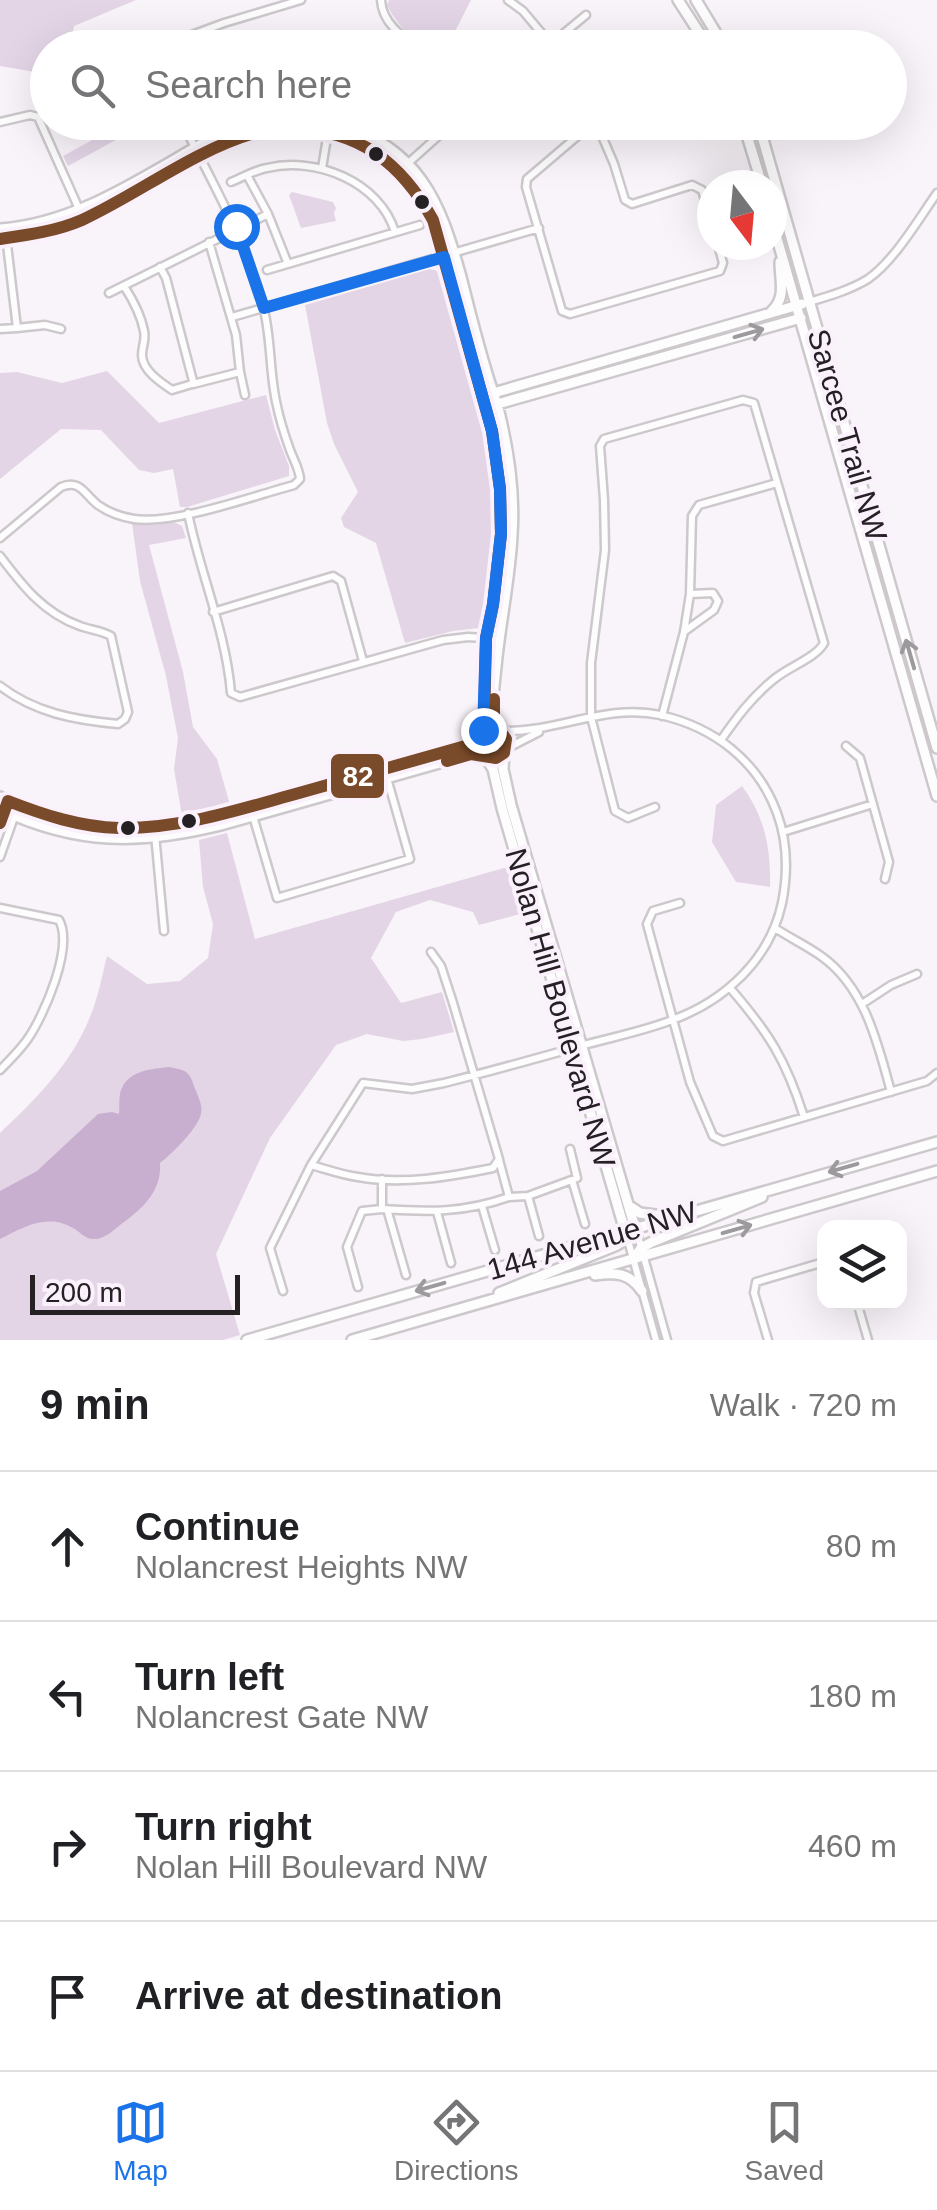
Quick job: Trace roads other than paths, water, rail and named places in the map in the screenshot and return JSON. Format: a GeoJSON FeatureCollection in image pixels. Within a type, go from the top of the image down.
{"type":"FeatureCollection","features":[{"type":"Feature","properties":{"kind":"street"},"geometry":{"type":"LineString","coordinates":[[205,30],[301,0]]}},
{"type":"Feature","properties":{"kind":"street"},"geometry":{"type":"LineString","coordinates":[[381,0],[389,23],[397,30]]}},
{"type":"Feature","properties":{"kind":"street"},"geometry":{"type":"LineString","coordinates":[[508,0],[538,30]]}},
{"type":"Feature","properties":{"kind":"street"},"geometry":{"type":"LineString","coordinates":[[678,0],[697,30]]}},
{"type":"Feature","properties":{"kind":"street"},"geometry":{"type":"LineString","coordinates":[[696,0],[714,30]]}},
{"type":"Feature","properties":{"kind":"street"},"geometry":{"type":"LineString","coordinates":[[569,30],[586,16]]}},
{"type":"Feature","properties":{"kind":"street"},"geometry":{"type":"LineString","coordinates":[[0,122],[30,115]]}},
{"type":"Feature","properties":{"kind":"street"},"geometry":{"type":"LineString","coordinates":[[48,140],[82,215]]}},
{"type":"Feature","properties":{"kind":"street"},"geometry":{"type":"LineString","coordinates":[[0,538],[70,483],[78,485],[95,503],[119,515],[150,520],[188,513],[300,480],[276,402],[264,308],[237,228],[191,140]]}},
{"type":"Feature","properties":{"kind":"street"},"geometry":{"type":"LineString","coordinates":[[17,328],[3,234],[63,227],[214,140]]}},
{"type":"Feature","properties":{"kind":"street"},"geometry":{"type":"LineString","coordinates":[[197,152],[230,140]]}},
{"type":"Feature","properties":{"kind":"street"},"geometry":{"type":"LineString","coordinates":[[322,168],[327,140]]}},
{"type":"Feature","properties":{"kind":"street"},"geometry":{"type":"LineString","coordinates":[[352,140],[403,168]]}},
{"type":"Feature","properties":{"kind":"street"},"geometry":{"type":"LineString","coordinates":[[376,140],[403,168],[428,209],[449,256],[490,400],[502,426],[512,491],[512,535],[493,707],[499,730],[506,739],[505,751]]}},
{"type":"Feature","properties":{"kind":"street"},"geometry":{"type":"LineString","coordinates":[[403,168],[434,140]]}},
{"type":"Feature","properties":{"kind":"street"},"geometry":{"type":"LineString","coordinates":[[574,140],[526,180],[562,311],[570,314],[720,271],[722,260]]}},
{"type":"Feature","properties":{"kind":"street"},"geometry":{"type":"LineString","coordinates":[[603,140],[624,200],[632,204],[692,185],[697,188]]}},
{"type":"Feature","properties":{"kind":"street"},"geometry":{"type":"LineString","coordinates":[[748,140],[757,170]]}},
{"type":"Feature","properties":{"kind":"street","name":"Sarcee Trail NW"},"geometry":{"type":"LineString","coordinates":[[763,140],[937,748]]}},
{"type":"Feature","properties":{"kind":"street"},"geometry":{"type":"LineString","coordinates":[[231,182],[268,167],[322,168],[370,194],[391,219],[395,232]]}},
{"type":"Feature","properties":{"kind":"street"},"geometry":{"type":"LineString","coordinates":[[247,175],[288,264]]}},
{"type":"Feature","properties":{"kind":"street"},"geometry":{"type":"LineString","coordinates":[[490,400],[853,287],[872,276],[894,252],[937,194]]}},
{"type":"Feature","properties":{"kind":"street"},"geometry":{"type":"LineString","coordinates":[[109,293],[268,214]]}},
{"type":"Feature","properties":{"kind":"street"},"geometry":{"type":"LineString","coordinates":[[266,270],[420,226]]}},
{"type":"Feature","properties":{"kind":"street"},"geometry":{"type":"LineString","coordinates":[[232,317],[539,228]]}},
{"type":"Feature","properties":{"kind":"street"},"geometry":{"type":"LineString","coordinates":[[209,242],[232,317],[245,395]]}},
{"type":"Feature","properties":{"kind":"street"},"geometry":{"type":"LineString","coordinates":[[767,315],[782,296],[781,260]]}},
{"type":"Feature","properties":{"kind":"street","name":"Sarcee Trail NW"},"geometry":{"type":"LineString","coordinates":[[784,260],[937,796]]}},
{"type":"Feature","properties":{"kind":"street"},"geometry":{"type":"LineString","coordinates":[[160,267],[192,384]]}},
{"type":"Feature","properties":{"kind":"street"},"geometry":{"type":"LineString","coordinates":[[124,286],[143,326],[144,366],[162,383],[172,390],[240,372]]}},
{"type":"Feature","properties":{"kind":"street"},"geometry":{"type":"LineString","coordinates":[[490,400],[813,314]]}},
{"type":"Feature","properties":{"kind":"street"},"geometry":{"type":"LineString","coordinates":[[0,330],[45,324],[61,328]]}},
{"type":"Feature","properties":{"kind":"street"},"geometry":{"type":"LineString","coordinates":[[484,757],[476,748],[501,534],[490,400]]}},
{"type":"Feature","properties":{"kind":"street"},"geometry":{"type":"LineString","coordinates":[[655,808],[628,818],[615,811],[591,717],[591,663],[604,550],[600,446],[604,439],[743,400],[754,403],[824,644],[819,653],[794,664],[758,693],[721,740]]}},
{"type":"Feature","properties":{"kind":"street"},"geometry":{"type":"LineString","coordinates":[[662,716],[690,594],[692,516],[699,505],[777,483]]}},
{"type":"Feature","properties":{"kind":"street"},"geometry":{"type":"LineString","coordinates":[[188,513],[229,668],[231,693],[240,697],[443,640],[499,640]]}},
{"type":"Feature","properties":{"kind":"street"},"geometry":{"type":"LineString","coordinates":[[0,556],[22,586],[44,606],[82,628],[111,636],[128,712],[118,724],[63,717],[31,705],[0,686]]}},
{"type":"Feature","properties":{"kind":"street"},"geometry":{"type":"LineString","coordinates":[[213,612],[334,576],[342,581],[363,662]]}},
{"type":"Feature","properties":{"kind":"street"},"geometry":{"type":"LineString","coordinates":[[684,632],[701,622],[718,601],[713,594],[690,594]]}},
{"type":"Feature","properties":{"kind":"street"},"geometry":{"type":"LineString","coordinates":[[7,807],[75,823],[155,833],[386,778],[469,745],[480,734],[545,729],[610,712],[662,716],[692,725],[721,740],[752,767],[765,785],[784,832],[787,878],[767,944],[730,988],[673,1020],[474,1076],[412,1089],[363,1084],[311,1165],[270,1248],[283,1291]]}},
{"type":"Feature","properties":{"kind":"street"},"geometry":{"type":"LineString","coordinates":[[252,811],[429,761],[471,754],[496,758],[545,729]]}},
{"type":"Feature","properties":{"kind":"street"},"geometry":{"type":"LineString","coordinates":[[846,746],[860,758],[874,804],[890,862],[884,879]]}},
{"type":"Feature","properties":{"kind":"street","name":"Nolan Hill Boulevard NW"},"geometry":{"type":"LineString","coordinates":[[505,751],[502,768],[508,795],[576,1047],[629,1233],[639,1255]]}},
{"type":"Feature","properties":{"kind":"street","name":"Nolan Hill Boulevard NW"},"geometry":{"type":"LineString","coordinates":[[484,757],[492,769],[627,1200],[629,1233]]}},
{"type":"Feature","properties":{"kind":"street"},"geometry":{"type":"LineString","coordinates":[[252,811],[277,898],[410,860],[386,778]]}},
{"type":"Feature","properties":{"kind":"street"},"geometry":{"type":"LineString","coordinates":[[784,832],[874,804]]}},
{"type":"Feature","properties":{"kind":"street"},"geometry":{"type":"LineString","coordinates":[[0,823],[7,807]]}},
{"type":"Feature","properties":{"kind":"street"},"geometry":{"type":"LineString","coordinates":[[0,857],[7,807]]}},
{"type":"Feature","properties":{"kind":"street"},"geometry":{"type":"LineString","coordinates":[[155,833],[164,931]]}},
{"type":"Feature","properties":{"kind":"street"},"geometry":{"type":"LineString","coordinates":[[680,902],[653,911],[647,924],[690,1082],[714,1136],[723,1141],[927,1082],[937,1073]]}},
{"type":"Feature","properties":{"kind":"street"},"geometry":{"type":"LineString","coordinates":[[0,908],[60,920],[64,929],[50,995],[25,1043],[0,1070]]}},
{"type":"Feature","properties":{"kind":"street"},"geometry":{"type":"LineString","coordinates":[[774,928],[823,958],[844,977],[862,1004],[891,1092]]}},
{"type":"Feature","properties":{"kind":"street"},"geometry":{"type":"LineString","coordinates":[[432,952],[441,966],[509,1197]]}},
{"type":"Feature","properties":{"kind":"street"},"geometry":{"type":"LineString","coordinates":[[862,1004],[891,985],[918,974]]}},
{"type":"Feature","properties":{"kind":"street"},"geometry":{"type":"LineString","coordinates":[[730,988],[763,1026],[780,1055],[804,1117]]}},
{"type":"Feature","properties":{"kind":"street","name":"144 Avenue NW"},"geometry":{"type":"LineString","coordinates":[[249,1340],[937,1142]]}},
{"type":"Feature","properties":{"kind":"street"},"geometry":{"type":"LineString","coordinates":[[358,1287],[347,1246],[362,1211],[437,1212],[528,1196],[577,1178],[570,1149]]}},
{"type":"Feature","properties":{"kind":"street"},"geometry":{"type":"LineString","coordinates":[[311,1165],[358,1177],[400,1181],[444,1178],[494,1168],[499,1159]]}},
{"type":"Feature","properties":{"kind":"street","name":"144 Avenue NW"},"geometry":{"type":"LineString","coordinates":[[352,1340],[870,1190],[937,1167]]}},
{"type":"Feature","properties":{"kind":"street"},"geometry":{"type":"LineString","coordinates":[[656,1340],[642,1291],[639,1255],[652,1242],[806,1179]]}},
{"type":"Feature","properties":{"kind":"street"},"geometry":{"type":"LineString","coordinates":[[382,1180],[384,1209],[406,1276]]}},
{"type":"Feature","properties":{"kind":"street"},"geometry":{"type":"LineString","coordinates":[[572,1180],[585,1224]]}},
{"type":"Feature","properties":{"kind":"street"},"geometry":{"type":"LineString","coordinates":[[528,1196],[539,1236]]}},
{"type":"Feature","properties":{"kind":"street"},"geometry":{"type":"LineString","coordinates":[[627,1200],[640,1214],[679,1216]]}},
{"type":"Feature","properties":{"kind":"street"},"geometry":{"type":"LineString","coordinates":[[482,1206],[494,1250]]}},
{"type":"Feature","properties":{"kind":"street"},"geometry":{"type":"LineString","coordinates":[[437,1212],[451,1263]]}},
{"type":"Feature","properties":{"kind":"street"},"geometry":{"type":"LineString","coordinates":[[454,1311],[612,1248],[629,1233],[667,1340]]}},
{"type":"Feature","properties":{"kind":"street"},"geometry":{"type":"LineString","coordinates":[[768,1340],[754,1293],[756,1282],[817,1264]]}},
{"type":"Feature","properties":{"kind":"street"},"geometry":{"type":"LineString","coordinates":[[558,1281],[617,1273],[632,1279],[642,1291]]}},
{"type":"Feature","properties":{"kind":"street"},"geometry":{"type":"LineString","coordinates":[[859,1310],[868,1340]]}}]}
